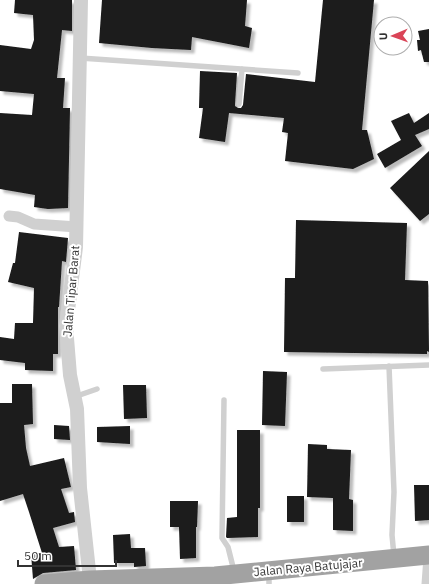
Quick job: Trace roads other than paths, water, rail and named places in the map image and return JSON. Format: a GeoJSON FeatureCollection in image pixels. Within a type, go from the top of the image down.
{"type":"FeatureCollection","features":[{"type":"Feature","properties":{"kind":"highway","name":"Jalan Raya Batujajar"},"geometry":{"type":"LineString","coordinates":[[44,584],[90,580],[178,581],[235,574],[269,578],[394,559],[429,556]]}},
{"type":"Feature","properties":{"kind":"street","name":"Jalan Tipar Barat"},"geometry":{"type":"LineString","coordinates":[[81,0],[76,247],[66,326],[67,356],[77,413],[80,488],[90,580]]}},
{"type":"Feature","properties":{"kind":"street"},"geometry":{"type":"LineString","coordinates":[[9,216],[18,217],[34,224],[76,227]]}},
{"type":"Feature","properties":{"kind":"street"},"geometry":{"type":"LineString","coordinates":[[427,584],[429,556]]}},
{"type":"Feature","properties":{"kind":"lane"},"geometry":{"type":"LineString","coordinates":[[79,58],[298,73]]}},
{"type":"Feature","properties":{"kind":"lane"},"geometry":{"type":"LineString","coordinates":[[239,104],[242,69]]}},
{"type":"Feature","properties":{"kind":"lane"},"geometry":{"type":"LineString","coordinates":[[322,369],[429,365]]}},
{"type":"Feature","properties":{"kind":"lane"},"geometry":{"type":"LineString","coordinates":[[389,366],[394,492],[392,536],[394,559]]}},
{"type":"Feature","properties":{"kind":"lane"},"geometry":{"type":"LineString","coordinates":[[74,397],[97,389]]}},
{"type":"Feature","properties":{"kind":"lane"},"geometry":{"type":"LineString","coordinates":[[224,400],[222,537],[228,547],[235,574]]}}]}
